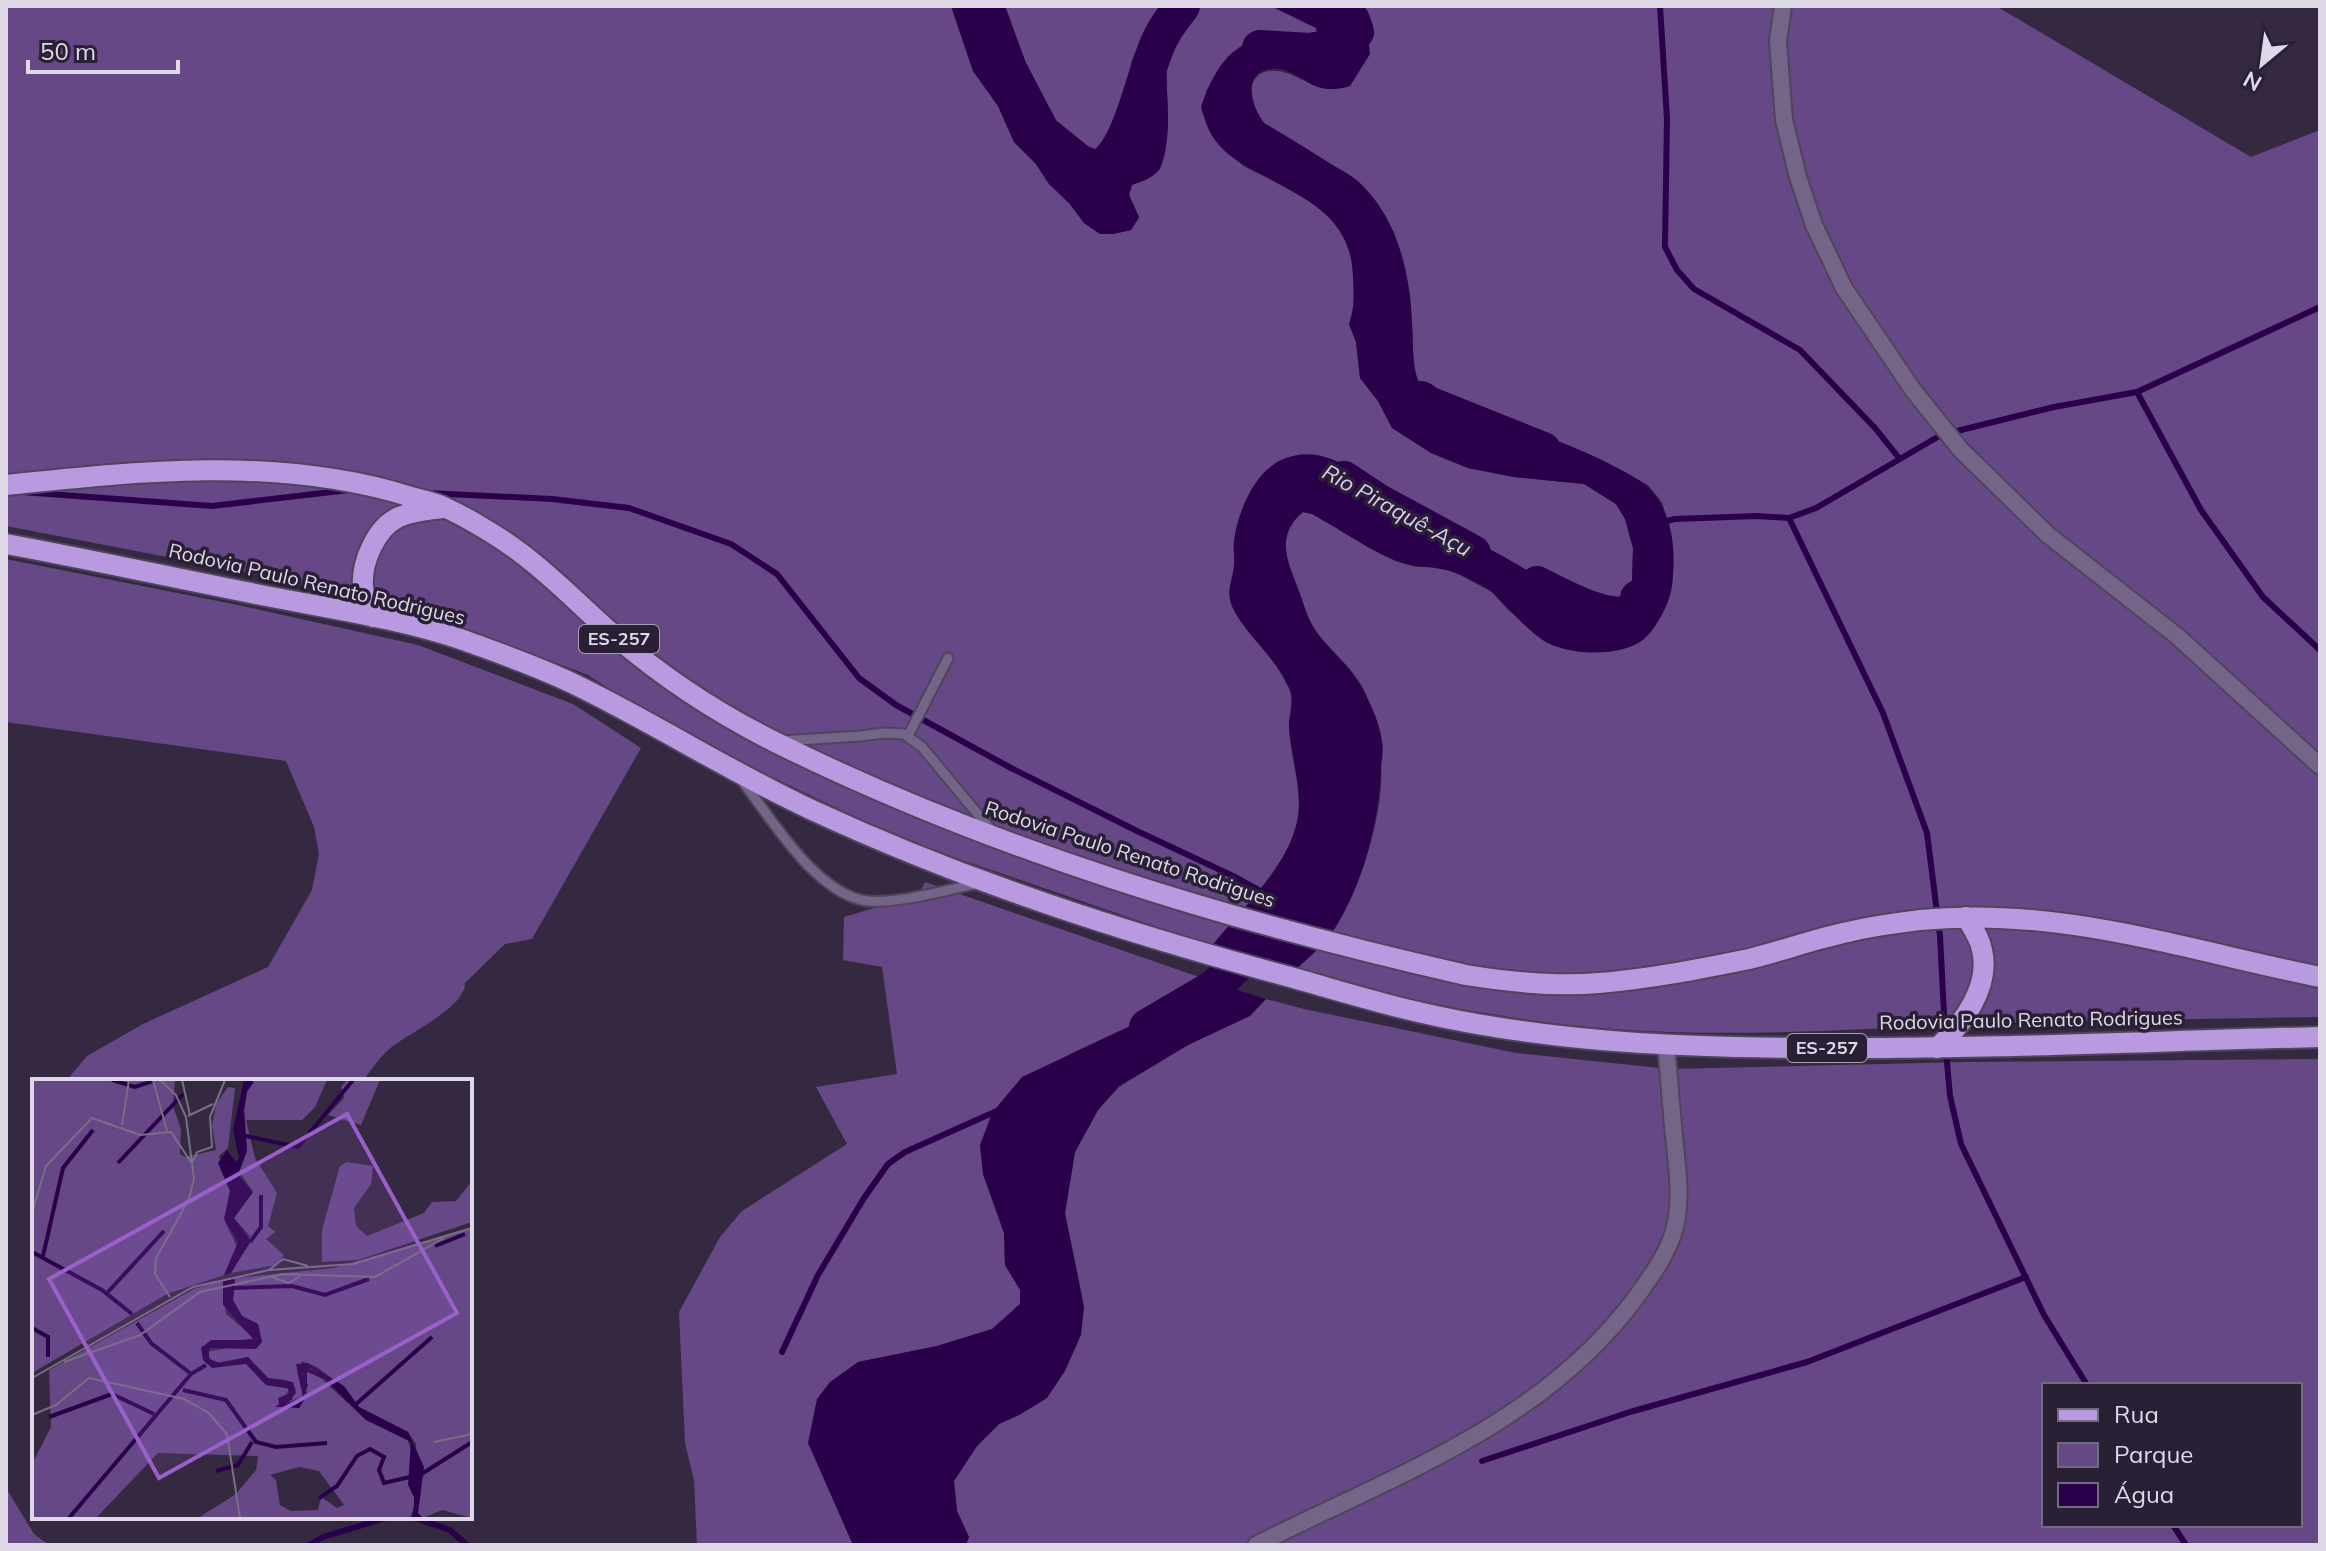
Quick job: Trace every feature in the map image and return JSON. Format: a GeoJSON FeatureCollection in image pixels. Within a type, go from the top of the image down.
{"type":"FeatureCollection","features":[{"type":"Feature","properties":{"kind":"main road","name":"Rodovia Paulo Renato Rodrigues"},"geometry":{"type":"LineString","coordinates":[[6,485],[103,475],[240,470],[375,485],[446,507],[515,548],[619,639],[676,683],[773,741],[910,805],[999,839],[1219,911],[1422,965],[1501,981],[1598,983],[1666,975],[1750,958],[1849,931],[1917,920],[1966,917],[2068,923],[2111,930],[2320,977]]}},
{"type":"Feature","properties":{"kind":"main road"},"geometry":{"type":"LineString","coordinates":[[373,617],[363,586],[365,567],[380,534],[396,518],[446,507]]}},
{"type":"Feature","properties":{"kind":"main road","name":"Rodovia Paulo Renato Rodrigues"},"geometry":{"type":"LineString","coordinates":[[6,544],[373,617],[457,638],[578,686],[736,773],[890,845],[981,882],[1192,951],[1421,1013],[1576,1037],[1666,1045],[1937,1048],[2320,1037]]}},
{"type":"Feature","properties":{"kind":"main road"},"geometry":{"type":"LineString","coordinates":[[1937,1048],[1965,1017],[1975,999],[1984,965],[1978,938],[1966,917]]}},
{"type":"Feature","properties":{"kind":"street"},"geometry":{"type":"LineString","coordinates":[[1783,6],[1778,41],[1784,120],[1814,225],[1844,288],[1913,390],[1961,450],[2048,535],[2177,636],[2320,766]]}},
{"type":"Feature","properties":{"kind":"street"},"geometry":{"type":"LineString","coordinates":[[1256,1545],[1390,1482],[1480,1433],[1547,1389],[1618,1323],[1655,1271],[1675,1228],[1679,1179],[1666,1045]]}},
{"type":"Feature","properties":{"kind":"lane"},"geometry":{"type":"LineString","coordinates":[[908,736],[948,658]]}},
{"type":"Feature","properties":{"kind":"lane"},"geometry":{"type":"LineString","coordinates":[[773,741],[896,732],[908,736],[922,747],[999,839]]}},
{"type":"Feature","properties":{"kind":"lane"},"geometry":{"type":"LineString","coordinates":[[736,773],[813,872],[859,900],[891,901],[981,882]]}},
{"type":"Feature","properties":{"kind":"green space"},"geometry":{"type":"Polygon","coordinates":[[[6,6],[951,6],[973,71],[998,106],[1014,142],[1084,223],[1100,234],[1113,234],[1131,230],[1139,218],[1129,195],[1132,185],[1146,180],[1159,170],[1165,153],[1168,113],[1166,70],[1173,35],[1183,18],[1199,6],[1271,6],[1316,28],[1321,48],[1315,53],[1297,45],[1261,41],[1243,45],[1228,58],[1206,91],[1241,164],[1314,205],[1337,227],[1345,240],[1351,256],[1353,282],[1349,324],[1356,342],[1360,378],[1378,401],[1392,428],[1431,453],[1468,468],[1514,477],[1584,484],[1616,504],[1625,519],[1633,548],[1628,597],[1611,609],[1595,611],[1474,541],[1404,522],[1391,514],[1377,494],[1281,461],[1262,478],[1243,507],[1234,543],[1230,596],[1236,614],[1275,665],[1292,694],[1289,724],[1299,809],[1292,838],[1274,871],[1212,946],[907,841],[674,731],[588,675],[428,614],[250,573],[6,526],[6,6]]]}},
{"type":"Feature","properties":{"kind":"green space"},"geometry":{"type":"Polygon","coordinates":[[[996,6],[1163,6],[1149,28],[1136,134],[1129,154],[1088,161],[1057,153],[1023,97],[996,6]]]}},
{"type":"Feature","properties":{"kind":"green space"},"geometry":{"type":"Polygon","coordinates":[[[1321,6],[1996,6],[2251,157],[2320,130],[2320,1017],[2019,1023],[1795,1032],[1659,1032],[1492,1014],[1293,972],[1326,940],[1353,893],[1375,827],[1381,785],[1381,766],[1366,694],[1356,677],[1314,627],[1292,572],[1286,541],[1294,521],[1303,512],[1312,514],[1395,561],[1416,567],[1439,567],[1456,573],[1492,592],[1524,623],[1611,651],[1670,528],[1662,502],[1648,485],[1598,458],[1542,435],[1498,431],[1473,422],[1426,395],[1417,380],[1414,365],[1410,294],[1394,232],[1359,182],[1264,123],[1252,96],[1252,86],[1263,72],[1287,73],[1302,80],[1366,32],[1321,6]]]}},
{"type":"Feature","properties":{"kind":"green space"},"geometry":{"type":"Polygon","coordinates":[[[6,559],[243,606],[418,645],[573,704],[641,748],[532,939],[505,944],[465,983],[455,1002],[387,1051],[364,1079],[68,1079],[87,1056],[143,1024],[268,967],[312,890],[319,854],[314,827],[286,761],[6,722],[6,559]]]}},
{"type":"Feature","properties":{"kind":"green space"},"geometry":{"type":"Polygon","coordinates":[[[925,882],[1222,985],[1193,1001],[1070,1054],[980,1145],[983,1174],[1004,1233],[1005,1265],[1021,1290],[1020,1304],[993,1329],[937,1346],[858,1362],[839,1512],[853,1545],[697,1545],[694,1480],[685,1443],[679,1312],[720,1237],[742,1211],[847,1144],[816,1087],[897,1074],[882,967],[843,960],[844,917],[918,895],[925,882]]]}},
{"type":"Feature","properties":{"kind":"green space"},"geometry":{"type":"Polygon","coordinates":[[[1266,999],[1516,1053],[1669,1069],[1965,1062],[2320,1059],[2320,1545],[966,1545],[969,1537],[957,1511],[954,1481],[977,1446],[999,1424],[1021,1414],[1084,1307],[1065,1213],[1075,1152],[1098,1110],[1119,1087],[1188,1045],[1249,1016],[1266,999]]]}},
{"type":"Feature","properties":{"kind":"green space"},"geometry":{"type":"Polygon","coordinates":[[[6,1488],[34,1534],[49,1545],[6,1545],[6,1488]]]}},
{"type":"Feature","properties":{"kind":"water"},"geometry":{"type":"Polygon","coordinates":[[[951,6],[996,6],[1023,97],[1057,153],[1088,161],[1128,154],[1133,144],[1132,61],[1163,6],[1199,6],[1183,20],[1174,35],[1167,70],[1168,127],[1164,155],[1156,173],[1132,185],[1129,195],[1139,217],[1131,230],[1100,234],[1084,223],[1014,142],[998,106],[973,71],[951,6]]]}},
{"type":"Feature","properties":{"kind":"water"},"geometry":{"type":"Polygon","coordinates":[[[1271,6],[1321,6],[1368,36],[1370,54],[1350,86],[1324,89],[1291,73],[1273,69],[1256,76],[1253,99],[1264,123],[1354,178],[1374,198],[1384,214],[1405,267],[1415,368],[1425,393],[1439,405],[1471,422],[1500,431],[1552,439],[1631,475],[1650,489],[1664,510],[1672,535],[1674,561],[1669,599],[1658,622],[1644,639],[1608,652],[1578,651],[1551,645],[1541,639],[1493,593],[1465,577],[1387,557],[1312,514],[1303,512],[1294,521],[1288,531],[1286,551],[1307,614],[1317,633],[1352,673],[1365,694],[1378,725],[1383,749],[1373,832],[1354,892],[1331,934],[1293,972],[1212,946],[1273,873],[1291,841],[1299,812],[1289,727],[1290,691],[1279,669],[1241,622],[1229,594],[1239,518],[1248,495],[1262,474],[1281,460],[1295,455],[1308,454],[1334,460],[1357,474],[1405,523],[1452,533],[1475,542],[1538,577],[1573,602],[1595,611],[1609,609],[1628,597],[1633,548],[1625,519],[1616,504],[1584,484],[1514,477],[1468,468],[1431,453],[1392,428],[1378,401],[1360,378],[1356,342],[1349,324],[1354,294],[1353,276],[1344,238],[1322,211],[1223,149],[1210,132],[1201,107],[1223,63],[1244,45],[1267,36],[1315,53],[1321,49],[1316,28],[1271,6]]]}},
{"type":"Feature","properties":{"kind":"water"},"geometry":{"type":"Polygon","coordinates":[[[1222,985],[1266,999],[1250,1016],[1188,1045],[1119,1086],[1098,1110],[1075,1152],[1065,1213],[1084,1307],[1081,1335],[1065,1371],[1047,1398],[999,1424],[977,1446],[954,1481],[957,1511],[969,1537],[966,1545],[853,1545],[808,1443],[817,1399],[830,1382],[858,1362],[937,1346],[992,1329],[1020,1304],[1020,1290],[1005,1265],[1004,1233],[983,1174],[980,1145],[992,1113],[1022,1077],[1141,1021],[1193,1001],[1222,985]]]}},
{"type":"Feature","properties":{"kind":"waterway","name":"Rio Piraquê-Açu"},"geometry":{"type":"LineString","coordinates":[[986,6],[1009,69],[1042,132],[1079,162],[1097,169],[1120,147],[1165,29],[1182,6]]}},
{"type":"Feature","properties":{"kind":"waterway","name":"Rio Piraquê-Açu"},"geometry":{"type":"LineString","coordinates":[[1260,48],[1309,51],[1346,45],[1356,32],[1352,20],[1336,6]]}},
{"type":"Feature","properties":{"kind":"waterway"},"geometry":{"type":"LineString","coordinates":[[1660,6],[1667,119],[1665,247],[1677,270],[1694,289],[1800,350],[1875,428],[1899,458]]}},
{"type":"Feature","properties":{"kind":"waterway"},"geometry":{"type":"LineString","coordinates":[[1663,522],[1757,516],[1789,518],[1816,508],[1941,435],[2054,407],[2137,392],[2320,307]]}},
{"type":"Feature","properties":{"kind":"waterway"},"geometry":{"type":"LineString","coordinates":[[2137,392],[2201,510],[2263,597],[2320,650]]}},
{"type":"Feature","properties":{"kind":"waterway","name":"Rio Piraquê-Açu"},"geometry":{"type":"LineString","coordinates":[[1421,399],[1543,450]]}},
{"type":"Feature","properties":{"kind":"waterway","name":"Rio Piraquê-Açu"},"geometry":{"type":"LineString","coordinates":[[1344,479],[1379,502],[1473,553]]}},
{"type":"Feature","properties":{"kind":"waterway"},"geometry":{"type":"LineString","coordinates":[[22,492],[212,506],[349,490]]}},
{"type":"Feature","properties":{"kind":"waterway"},"geometry":{"type":"LineString","coordinates":[[428,493],[552,499],[629,508],[731,544],[777,574],[859,678],[896,705],[1011,768],[1264,893]]}},
{"type":"Feature","properties":{"kind":"waterway"},"geometry":{"type":"LineString","coordinates":[[1789,518],[1883,713],[1927,833],[1940,936],[1945,1032]]}},
{"type":"Feature","properties":{"kind":"waterway","name":"Rio Piraquê-Açu"},"geometry":{"type":"LineString","coordinates":[[1537,584],[1586,607],[1614,614],[1625,614],[1633,609],[1638,598]]}},
{"type":"Feature","properties":{"kind":"waterway","name":"Rio Piraquê-Açu"},"geometry":{"type":"LineString","coordinates":[[1147,1027],[1215,987],[1264,937]]}},
{"type":"Feature","properties":{"kind":"waterway"},"geometry":{"type":"LineString","coordinates":[[1946,1051],[1950,1096],[1961,1144],[2044,1315],[2086,1383]]}},
{"type":"Feature","properties":{"kind":"waterway"},"geometry":{"type":"LineString","coordinates":[[782,1352],[818,1275],[888,1164],[905,1152],[999,1110]]}},
{"type":"Feature","properties":{"kind":"waterway"},"geometry":{"type":"LineString","coordinates":[[1482,1461],[1630,1412],[1807,1362],[2026,1277]]}},
{"type":"Feature","properties":{"kind":"waterway"},"geometry":{"type":"LineString","coordinates":[[309,1545],[323,1537],[382,1519]]}},
{"type":"Feature","properties":{"kind":"waterway"},"geometry":{"type":"LineString","coordinates":[[418,1519],[450,1530],[467,1545]]}},
{"type":"Feature","properties":{"kind":"waterway"},"geometry":{"type":"LineString","coordinates":[[2174,1527],[2186,1545]]}}]}
